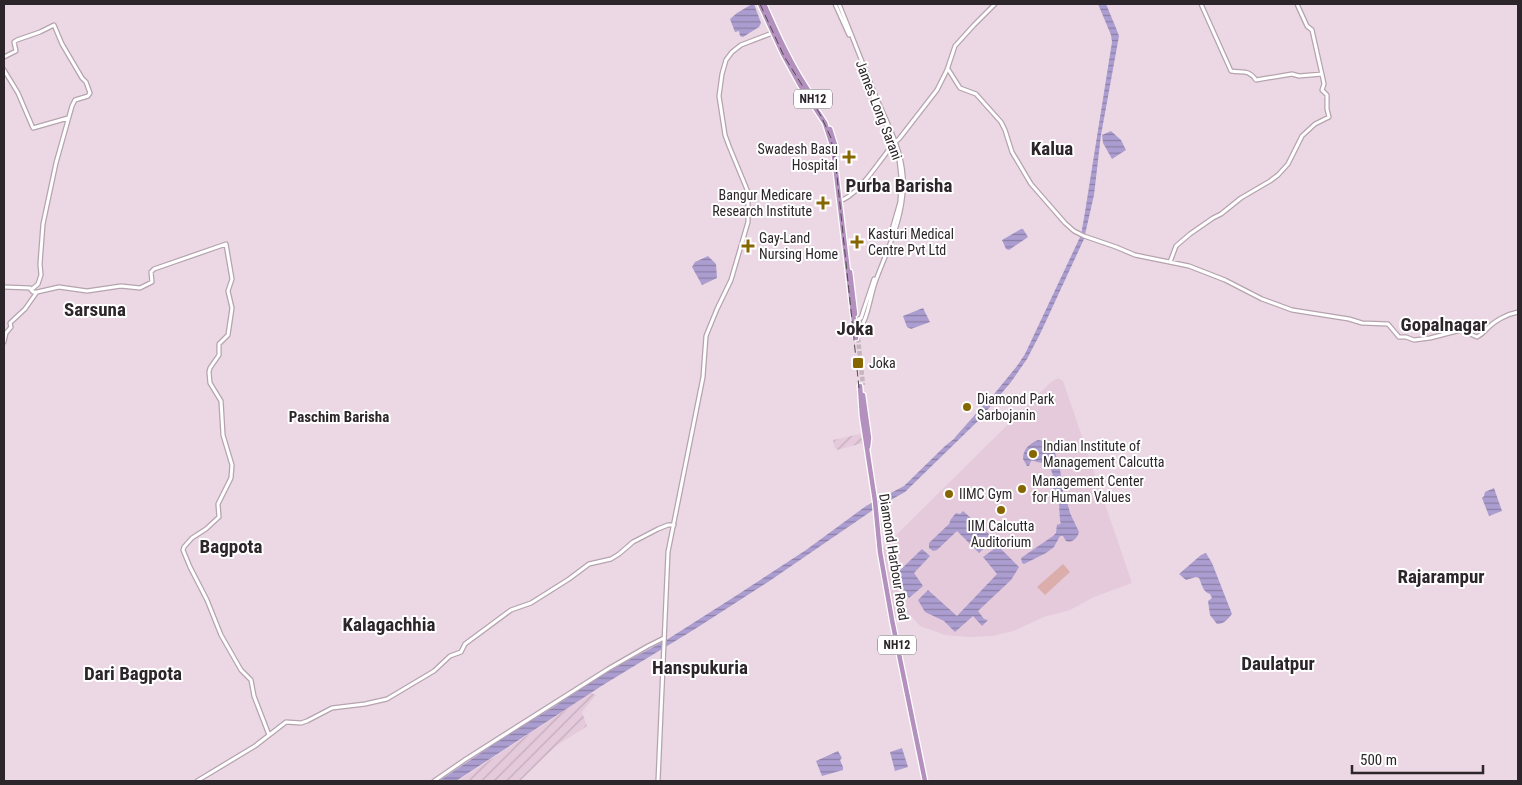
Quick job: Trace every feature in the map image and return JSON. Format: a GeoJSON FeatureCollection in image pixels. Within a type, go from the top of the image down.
{"type":"FeatureCollection","features":[{"type":"Feature","properties":{"kind":"highway","name":"NH12"},"geometry":{"type":"LineString","coordinates":[[760,4],[800,85],[825,123],[833,148],[857,335]]}},
{"type":"Feature","properties":{"kind":"highway","name":"NH12"},"geometry":{"type":"LineString","coordinates":[[764,4],[774,32]]}},
{"type":"Feature","properties":{"kind":"highway","name":"Diamond Harbour Road"},"geometry":{"type":"LineString","coordinates":[[861,385],[862,416],[876,508],[880,552],[925,781]]}},
{"type":"Feature","properties":{"kind":"street","name":"James Long Sarani"},"geometry":{"type":"LineString","coordinates":[[837,4],[871,92],[895,141],[900,164],[901,181],[900,202],[890,235],[861,319],[855,320]]}},
{"type":"Feature","properties":{"kind":"street"},"geometry":{"type":"LineString","coordinates":[[841,201],[850,196],[862,184],[937,90],[948,69],[956,46],[995,4]]}},
{"type":"Feature","properties":{"kind":"street"},"geometry":{"type":"LineString","coordinates":[[1202,4],[1231,72],[1252,74],[1256,80],[1292,74],[1301,76],[1322,74]]}},
{"type":"Feature","properties":{"kind":"street"},"geometry":{"type":"LineString","coordinates":[[1170,262],[1176,246],[1190,234],[1221,214],[1241,198],[1278,175],[1288,164],[1302,136],[1316,124],[1330,117],[1327,109],[1327,95],[1322,89],[1324,84],[1312,30],[1307,26],[1297,4]]}},
{"type":"Feature","properties":{"kind":"street"},"geometry":{"type":"LineString","coordinates":[[4,58],[16,52],[14,42],[17,40],[54,25],[62,44],[86,82],[90,93],[88,96],[74,100],[68,118],[56,162],[43,224],[40,261],[41,275],[37,286],[31,290]]}},
{"type":"Feature","properties":{"kind":"street"},"geometry":{"type":"LineString","coordinates":[[658,781],[668,560],[703,377],[706,336],[716,309],[731,280],[748,222],[749,199],[747,188],[730,151],[725,135],[719,96],[722,74],[726,60],[736,48],[774,32]]}},
{"type":"Feature","properties":{"kind":"street"},"geometry":{"type":"LineString","coordinates":[[948,69],[960,88],[976,94],[998,118],[1005,130],[1012,152],[1031,184],[1070,228],[1082,235],[1135,255],[1189,266],[1226,280],[1262,299],[1292,310],[1352,319],[1362,323],[1388,324],[1399,337],[1406,337],[1412,340],[1430,338],[1461,330],[1477,337],[1503,317],[1518,312]]}},
{"type":"Feature","properties":{"kind":"street"},"geometry":{"type":"LineString","coordinates":[[4,70],[18,93],[33,128],[68,118]]}},
{"type":"Feature","properties":{"kind":"street"},"geometry":{"type":"LineString","coordinates":[[857,335],[898,218],[902,201],[902,165],[895,141]]}},
{"type":"Feature","properties":{"kind":"street"},"geometry":{"type":"LineString","coordinates":[[4,287],[30,288],[33,292],[37,292],[60,287],[87,291],[121,286],[142,287],[153,281],[151,274],[153,270],[226,244],[232,279],[228,291],[232,306],[230,330],[228,335],[219,344],[218,354],[208,372],[210,383],[221,401],[223,434],[232,462],[231,476],[218,504],[219,517],[192,538],[183,550],[207,600],[221,635],[241,670],[251,680],[255,698],[269,735]]}},
{"type":"Feature","properties":{"kind":"street"},"geometry":{"type":"LineString","coordinates":[[4,342],[6,333],[11,327],[10,323],[26,309],[37,292]]}},
{"type":"Feature","properties":{"kind":"street"},"geometry":{"type":"LineString","coordinates":[[197,781],[255,746],[286,722],[297,724],[332,708],[366,704],[387,699],[434,671],[450,656],[461,652],[464,644],[511,610],[531,602],[569,579],[589,564],[611,559],[633,542],[658,529],[674,525]]}},
{"type":"Feature","properties":{"kind":"street"},"geometry":{"type":"LineString","coordinates":[[434,781],[608,669],[664,639]]}},
{"type":"Feature","properties":{"kind":"shaded area"},"geometry":{"type":"Polygon","coordinates":[[[754,4],[761,23],[759,27],[743,37],[740,36],[739,31],[735,32],[730,19],[754,4]]]}},
{"type":"Feature","properties":{"kind":"shaded area"},"geometry":{"type":"Polygon","coordinates":[[[1098,4],[1106,4],[1119,36],[1101,135],[1094,195],[1084,239],[1027,359],[1011,382],[979,420],[905,492],[873,510],[768,582],[603,685],[456,781],[439,781],[601,675],[668,639],[734,597],[806,550],[866,506],[904,486],[960,434],[977,415],[1025,354],[1081,235],[1112,42],[1098,4]]]}},
{"type":"Feature","properties":{"kind":"shaded area"},"geometry":{"type":"Polygon","coordinates":[[[1111,131],[1121,140],[1126,150],[1112,159],[1103,143],[1102,135],[1111,131]]]}},
{"type":"Feature","properties":{"kind":"shaded area"},"geometry":{"type":"Polygon","coordinates":[[[1023,229],[1028,237],[1009,250],[1006,249],[1002,240],[1023,229]]]}},
{"type":"Feature","properties":{"kind":"shaded area"},"geometry":{"type":"Polygon","coordinates":[[[708,256],[716,264],[717,278],[702,285],[692,267],[695,262],[708,256]]]}},
{"type":"Feature","properties":{"kind":"shaded area"},"geometry":{"type":"Polygon","coordinates":[[[923,308],[930,322],[911,329],[907,327],[903,316],[923,308]]]}},
{"type":"Feature","properties":{"kind":"shaded area","name":"Indian Institute of Management Calcutta"},"geometry":{"type":"Polygon","coordinates":[[[1058,378],[1063,381],[1132,583],[1094,597],[1070,610],[1044,617],[1013,631],[992,636],[945,635],[920,626],[912,617],[906,615],[892,620],[880,551],[1051,382],[1058,378]]]}},
{"type":"Feature","properties":{"kind":"shaded area"},"geometry":{"type":"Polygon","coordinates":[[[860,434],[863,443],[835,449],[833,440],[860,434]]]}},
{"type":"Feature","properties":{"kind":"shaded area"},"geometry":{"type":"Polygon","coordinates":[[[1038,440],[1045,442],[1055,453],[1060,469],[1063,493],[1079,532],[1076,538],[1070,542],[1066,541],[1063,536],[1060,536],[1054,547],[1024,564],[1021,558],[1053,536],[1056,533],[1057,524],[1061,523],[1059,503],[1052,486],[1052,471],[1046,464],[1034,461],[1031,461],[1029,466],[1027,466],[1023,459],[1027,447],[1038,440]]]}},
{"type":"Feature","properties":{"kind":"shaded area"},"geometry":{"type":"Polygon","coordinates":[[[1494,488],[1502,511],[1489,516],[1482,498],[1485,492],[1494,488]]]}},
{"type":"Feature","properties":{"kind":"shaded area"},"geometry":{"type":"Polygon","coordinates":[[[963,511],[993,540],[979,553],[957,531],[937,550],[933,551],[929,548],[929,543],[949,524],[956,513],[960,514],[963,511]]]}},
{"type":"Feature","properties":{"kind":"shaded area"},"geometry":{"type":"Polygon","coordinates":[[[998,546],[1019,567],[1011,580],[978,611],[984,619],[988,620],[982,626],[973,616],[955,632],[944,621],[925,612],[918,600],[928,590],[957,616],[997,574],[983,557],[998,546]]]}},
{"type":"Feature","properties":{"kind":"shaded area"},"geometry":{"type":"Polygon","coordinates":[[[922,549],[930,556],[914,573],[923,586],[909,598],[906,591],[892,578],[922,549]]]}},
{"type":"Feature","properties":{"kind":"shaded area"},"geometry":{"type":"Polygon","coordinates":[[[1206,553],[1212,563],[1232,614],[1226,621],[1219,624],[1210,615],[1208,601],[1212,598],[1204,590],[1199,578],[1186,580],[1179,574],[1206,553]]]}},
{"type":"Feature","properties":{"kind":"shaded area"},"geometry":{"type":"Polygon","coordinates":[[[1063,564],[1070,572],[1045,595],[1037,587],[1063,564]]]}},
{"type":"Feature","properties":{"kind":"shaded area"},"geometry":{"type":"Polygon","coordinates":[[[591,693],[596,695],[582,712],[587,726],[556,746],[520,781],[458,781],[591,693]]]}},
{"type":"Feature","properties":{"kind":"shaded area"},"geometry":{"type":"Polygon","coordinates":[[[902,748],[908,767],[895,771],[890,752],[902,748]]]}},
{"type":"Feature","properties":{"kind":"shaded area"},"geometry":{"type":"Polygon","coordinates":[[[838,751],[842,758],[840,760],[843,770],[822,776],[816,761],[838,751]]]}},
{"type":"Feature","properties":{"kind":"waterway"},"geometry":{"type":"LineString","coordinates":[[956,438],[987,403]]}},
{"type":"Feature","properties":{"kind":"tunnel"},"geometry":{"type":"LineString","coordinates":[[858,338],[863,385]]}},
{"type":"Feature","properties":{"kind":"railway"},"geometry":{"type":"LineString","coordinates":[[760,4],[784,56],[821,116],[831,138],[837,176],[859,388]]}},
{"type":"Feature","properties":{"kind":"place","name":"Swadesh Basu Hospital"},"geometry":{"type":"Point","coordinates":[849,157]}},
{"type":"Feature","properties":{"kind":"place","name":"Bangur Medicare Research Institute"},"geometry":{"type":"Point","coordinates":[823,203]}},
{"type":"Feature","properties":{"kind":"place","name":"Kasturi Medical Centre Pvt Ltd"},"geometry":{"type":"Point","coordinates":[857,242]}},
{"type":"Feature","properties":{"kind":"place","name":"Gay-Land Nursing Home"},"geometry":{"type":"Point","coordinates":[748,246]}},
{"type":"Feature","properties":{"kind":"place","name":"Joka"},"geometry":{"type":"Point","coordinates":[858,363]}},
{"type":"Feature","properties":{"kind":"place","name":"Diamond Park Sarbojanin"},"geometry":{"type":"Point","coordinates":[967,407]}},
{"type":"Feature","properties":{"kind":"place","name":"Indian Institute of Management Calcutta"},"geometry":{"type":"Point","coordinates":[1033,454]}},
{"type":"Feature","properties":{"kind":"place","name":"Management Center for Human Values"},"geometry":{"type":"Point","coordinates":[1022,489]}},
{"type":"Feature","properties":{"kind":"place","name":"IIMC Gym"},"geometry":{"type":"Point","coordinates":[949,494]}},
{"type":"Feature","properties":{"kind":"place","name":"IIM Calcutta Auditorium"},"geometry":{"type":"Point","coordinates":[1001,510]}},
{"type":"Feature","properties":{"kind":"district","name":"Kalua"},"geometry":{"type":"Point","coordinates":[1052,148]}},
{"type":"Feature","properties":{"kind":"district","name":"Purba Barisha"},"geometry":{"type":"Point","coordinates":[899,185]}},
{"type":"Feature","properties":{"kind":"district","name":"Sarsuna"},"geometry":{"type":"Point","coordinates":[95,309]}},
{"type":"Feature","properties":{"kind":"district","name":"Gopalnagar"},"geometry":{"type":"Point","coordinates":[1444,324]}},
{"type":"Feature","properties":{"kind":"district","name":"Joka"},"geometry":{"type":"Point","coordinates":[855,328]}},
{"type":"Feature","properties":{"kind":"district","name":"Paschim Barisha"},"geometry":{"type":"Point","coordinates":[339,417]}},
{"type":"Feature","properties":{"kind":"district","name":"Bagpota"},"geometry":{"type":"Point","coordinates":[231,546]}},
{"type":"Feature","properties":{"kind":"district","name":"Rajarampur"},"geometry":{"type":"Point","coordinates":[1441,576]}},
{"type":"Feature","properties":{"kind":"district","name":"Kalagachhia"},"geometry":{"type":"Point","coordinates":[389,624]}},
{"type":"Feature","properties":{"kind":"district","name":"Daulatpur"},"geometry":{"type":"Point","coordinates":[1278,663]}},
{"type":"Feature","properties":{"kind":"district","name":"Hanspukuria"},"geometry":{"type":"Point","coordinates":[700,667]}},
{"type":"Feature","properties":{"kind":"district","name":"Dari Bagpota"},"geometry":{"type":"Point","coordinates":[133,673]}}]}
